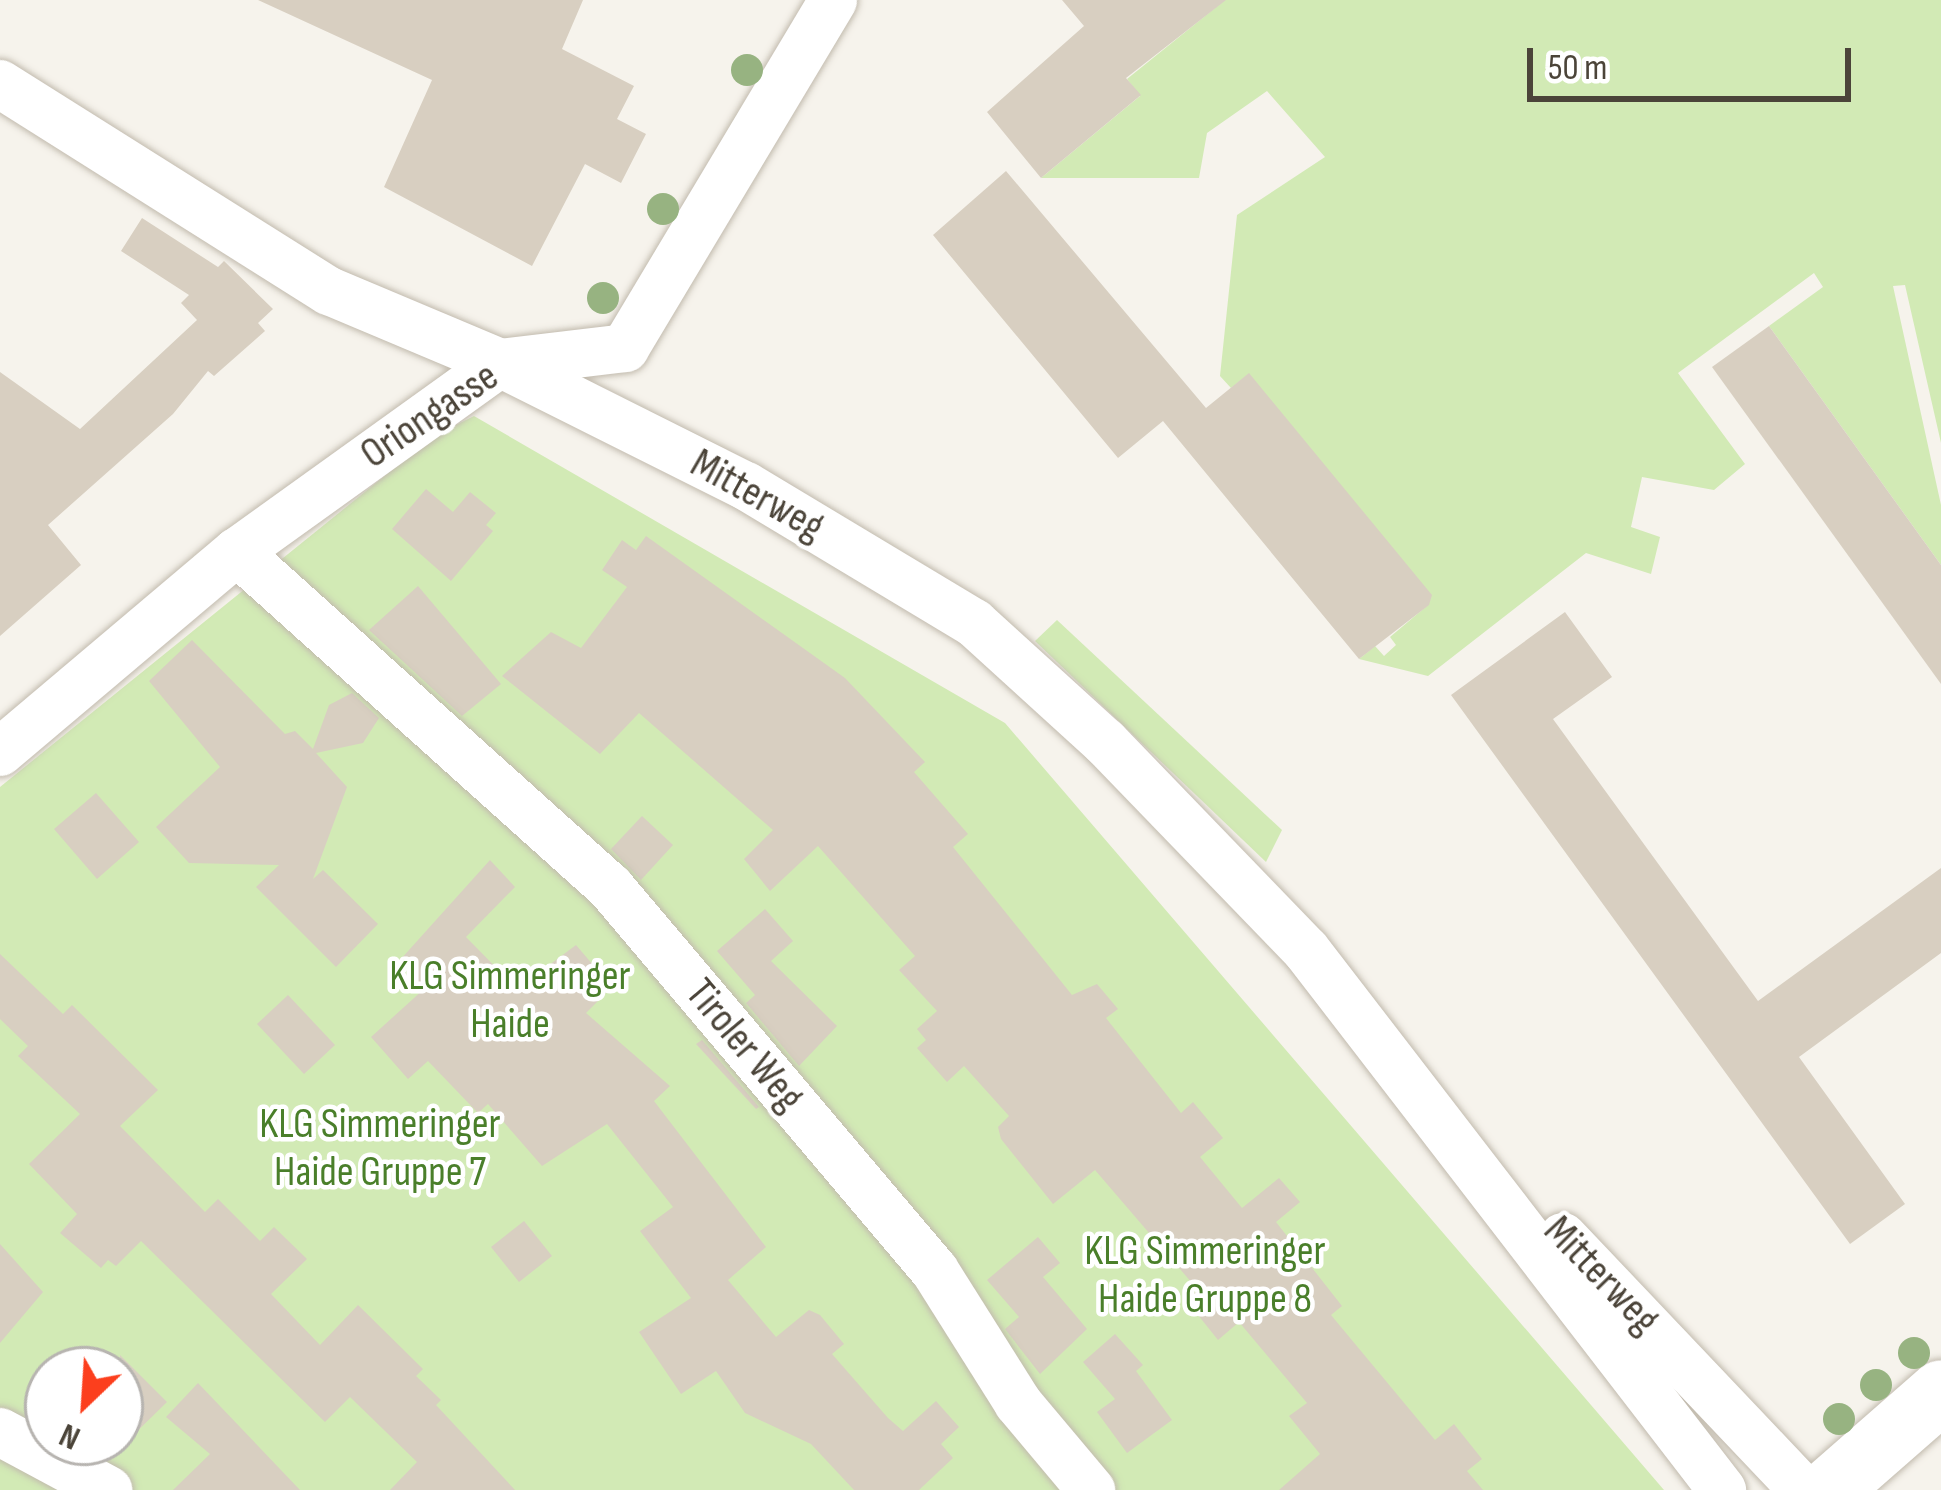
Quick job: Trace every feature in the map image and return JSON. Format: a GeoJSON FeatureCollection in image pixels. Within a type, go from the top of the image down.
{"type":"FeatureCollection","features":[{"type":"Feature","properties":{"kind":"street","name":"Oriongasse"},"geometry":{"type":"LineString","coordinates":[[0,752],[238,552],[500,362],[625,348],[832,0]]}},
{"type":"Feature","properties":{"kind":"street","name":"Mitterweg"},"geometry":{"type":"LineString","coordinates":[[0,84],[329,291],[500,362],[746,486],[974,623],[1106,742],[1306,950],[1722,1490]]}},
{"type":"Feature","properties":{"kind":"street","name":"Tiroler Weg"},"geometry":{"type":"LineString","coordinates":[[238,552],[610,887],[935,1271],[1018,1403],[1091,1490]]}},
{"type":"Feature","properties":{"kind":"street","name":"Mitterweg"},"geometry":{"type":"LineString","coordinates":[[1398,1064],[1803,1490]]}},
{"type":"Feature","properties":{"kind":"street"},"geometry":{"type":"LineString","coordinates":[[1828,1490],[1941,1391]]}},
{"type":"Feature","properties":{"kind":"street"},"geometry":{"type":"LineString","coordinates":[[0,1432],[108,1490]]}},
{"type":"Feature","properties":{"kind":"green space"},"geometry":{"type":"Polygon","coordinates":[[[1209,0],[1941,0],[1941,443],[1905,285],[1893,286],[1941,505],[1941,565],[1769,326],[1823,287],[1814,273],[1678,373],[1745,464],[1714,490],[1642,477],[1631,527],[1660,537],[1651,574],[1586,553],[1428,676],[1359,659],[1375,646],[1384,656],[1396,645],[1390,637],[1428,605],[1249,374],[1231,388],[1220,376],[1237,215],[1325,157],[1267,91],[1207,133],[1199,178],[1041,178],[1140,96],[1127,79],[1215,8],[1209,0]]]}},
{"type":"Feature","properties":{"kind":"green space","name":"KLG Simmeringer Haide"},"geometry":{"type":"Polygon","coordinates":[[[474,416],[1005,723],[1664,1490],[0,1490],[0,787],[434,436],[474,416]]]}},
{"type":"Feature","properties":{"kind":"green space"},"geometry":{"type":"Polygon","coordinates":[[[1057,620],[1282,830],[1266,862],[1035,641],[1057,620]]]}},
{"type":"Feature","properties":{"kind":"building"},"geometry":{"type":"Polygon","coordinates":[[[258,0],[583,0],[562,49],[634,86],[617,119],[646,134],[621,183],[585,164],[532,266],[384,187],[432,80],[258,0]]]}},
{"type":"Feature","properties":{"kind":"building"},"geometry":{"type":"Polygon","coordinates":[[[1062,0],[1226,0],[1126,78],[1141,95],[1041,178],[987,112],[1084,26],[1062,0]]]}},
{"type":"Feature","properties":{"kind":"building"},"geometry":{"type":"Polygon","coordinates":[[[1006,171],[1206,408],[1249,373],[1432,595],[1429,605],[1359,659],[1163,421],[1118,458],[933,235],[1006,171]]]}},
{"type":"Feature","properties":{"kind":"building"},"geometry":{"type":"Polygon","coordinates":[[[142,218],[218,267],[224,261],[273,309],[258,323],[265,331],[214,376],[208,371],[173,414],[48,525],[81,565],[0,636],[0,372],[80,429],[197,320],[181,303],[189,295],[121,251],[142,218]]]}},
{"type":"Feature","properties":{"kind":"building"},"geometry":{"type":"Polygon","coordinates":[[[1769,326],[1941,565],[1941,684],[1712,367],[1769,326]]]}},
{"type":"Feature","properties":{"kind":"building"},"geometry":{"type":"Polygon","coordinates":[[[426,489],[453,512],[470,492],[496,513],[486,525],[493,531],[451,581],[392,529],[426,489]]]}},
{"type":"Feature","properties":{"kind":"building"},"geometry":{"type":"Polygon","coordinates":[[[646,536],[845,678],[925,762],[914,772],[968,834],[953,847],[1072,995],[1097,984],[1118,1009],[1106,1018],[1181,1113],[1193,1102],[1223,1138],[1200,1157],[1242,1208],[1279,1178],[1300,1202],[1276,1222],[1342,1306],[1331,1315],[1435,1440],[1454,1424],[1482,1459],[1467,1471],[1483,1490],[1279,1490],[1320,1454],[1289,1416],[1307,1403],[1239,1322],[1218,1340],[1186,1300],[1198,1290],[1095,1170],[1053,1204],[1001,1139],[998,1127],[1009,1116],[964,1066],[947,1082],[917,1048],[926,1040],[917,1029],[937,1011],[899,970],[915,956],[818,846],[770,891],[744,859],[773,830],[639,713],[600,754],[502,676],[551,632],[581,648],[627,587],[602,570],[622,540],[636,550],[646,536]]]}},
{"type":"Feature","properties":{"kind":"building"},"geometry":{"type":"Polygon","coordinates":[[[418,586],[501,684],[462,716],[369,630],[418,586]]]}},
{"type":"Feature","properties":{"kind":"building"},"geometry":{"type":"Polygon","coordinates":[[[1565,612],[1612,677],[1553,719],[1758,1001],[1941,868],[1941,953],[1799,1057],[1905,1204],[1850,1244],[1451,695],[1565,612]]]}},
{"type":"Feature","properties":{"kind":"building"},"geometry":{"type":"Polygon","coordinates":[[[192,640],[285,734],[295,731],[313,749],[329,705],[352,693],[379,718],[363,743],[316,753],[347,787],[313,879],[323,870],[378,924],[336,967],[256,887],[279,865],[189,863],[156,827],[220,767],[149,681],[192,640]]]}},
{"type":"Feature","properties":{"kind":"building"},"geometry":{"type":"Polygon","coordinates":[[[96,793],[139,842],[97,879],[54,829],[96,793]]]}},
{"type":"Feature","properties":{"kind":"building"},"geometry":{"type":"Polygon","coordinates":[[[642,816],[673,845],[641,880],[611,849],[642,816]]]}},
{"type":"Feature","properties":{"kind":"building"},"geometry":{"type":"Polygon","coordinates":[[[490,860],[515,887],[466,937],[517,989],[576,945],[612,987],[586,1013],[670,1086],[654,1101],[766,1247],[728,1280],[776,1337],[809,1310],[820,1315],[844,1344],[832,1354],[903,1431],[936,1401],[959,1427],[941,1444],[953,1458],[919,1490],[854,1490],[811,1444],[745,1413],[716,1371],[681,1394],[639,1332],[691,1298],[640,1231],[673,1207],[607,1124],[542,1166],[488,1104],[478,1113],[428,1061],[408,1079],[371,1037],[424,989],[400,960],[490,860]]]}},
{"type":"Feature","properties":{"kind":"building"},"geometry":{"type":"Polygon","coordinates":[[[765,909],[793,941],[771,961],[837,1026],[799,1066],[746,1003],[755,995],[717,951],[765,909]]]}},
{"type":"Feature","properties":{"kind":"building"},"geometry":{"type":"Polygon","coordinates":[[[0,954],[63,1014],[72,1005],[158,1090],[120,1126],[205,1212],[218,1199],[260,1241],[274,1227],[307,1259],[271,1294],[320,1345],[358,1305],[423,1369],[416,1376],[441,1400],[436,1405],[515,1490],[390,1490],[417,1462],[350,1397],[325,1422],[141,1241],[116,1266],[108,1260],[101,1268],[60,1233],[77,1214],[29,1164],[80,1114],[18,1056],[28,1046],[0,1019],[0,954]]]}},
{"type":"Feature","properties":{"kind":"building"},"geometry":{"type":"Polygon","coordinates":[[[288,995],[335,1045],[304,1074],[257,1024],[288,995]]]}},
{"type":"Feature","properties":{"kind":"building"},"geometry":{"type":"Polygon","coordinates":[[[702,1040],[759,1107],[696,1044],[702,1040]]]}},
{"type":"Feature","properties":{"kind":"building"},"geometry":{"type":"Polygon","coordinates":[[[524,1221],[552,1256],[519,1282],[491,1247],[524,1221]]]}},
{"type":"Feature","properties":{"kind":"building"},"geometry":{"type":"Polygon","coordinates":[[[1038,1237],[1060,1263],[1043,1277],[1087,1329],[1040,1374],[1005,1329],[1019,1317],[987,1280],[1038,1237]]]}},
{"type":"Feature","properties":{"kind":"building"},"geometry":{"type":"Polygon","coordinates":[[[0,1244],[43,1292],[0,1343],[0,1244]]]}},
{"type":"Feature","properties":{"kind":"building"},"geometry":{"type":"Polygon","coordinates":[[[1115,1334],[1143,1365],[1136,1371],[1172,1420],[1127,1453],[1097,1412],[1115,1399],[1083,1362],[1115,1334]]]}},
{"type":"Feature","properties":{"kind":"building"},"geometry":{"type":"Polygon","coordinates":[[[144,1379],[167,1402],[144,1425],[144,1379]]]}},
{"type":"Feature","properties":{"kind":"building"},"geometry":{"type":"Polygon","coordinates":[[[198,1383],[300,1490],[173,1490],[210,1454],[166,1417],[198,1383]]]}},
{"type":"Feature","properties":{"kind":"park label","name":"KLG Simmeringer Haide Gruppe 7"},"geometry":{"type":"Point","coordinates":[380,1149]}},
{"type":"Feature","properties":{"kind":"park label","name":"KLG Simmeringer Haide Gruppe 8"},"geometry":{"type":"Point","coordinates":[1205,1276]}}]}
